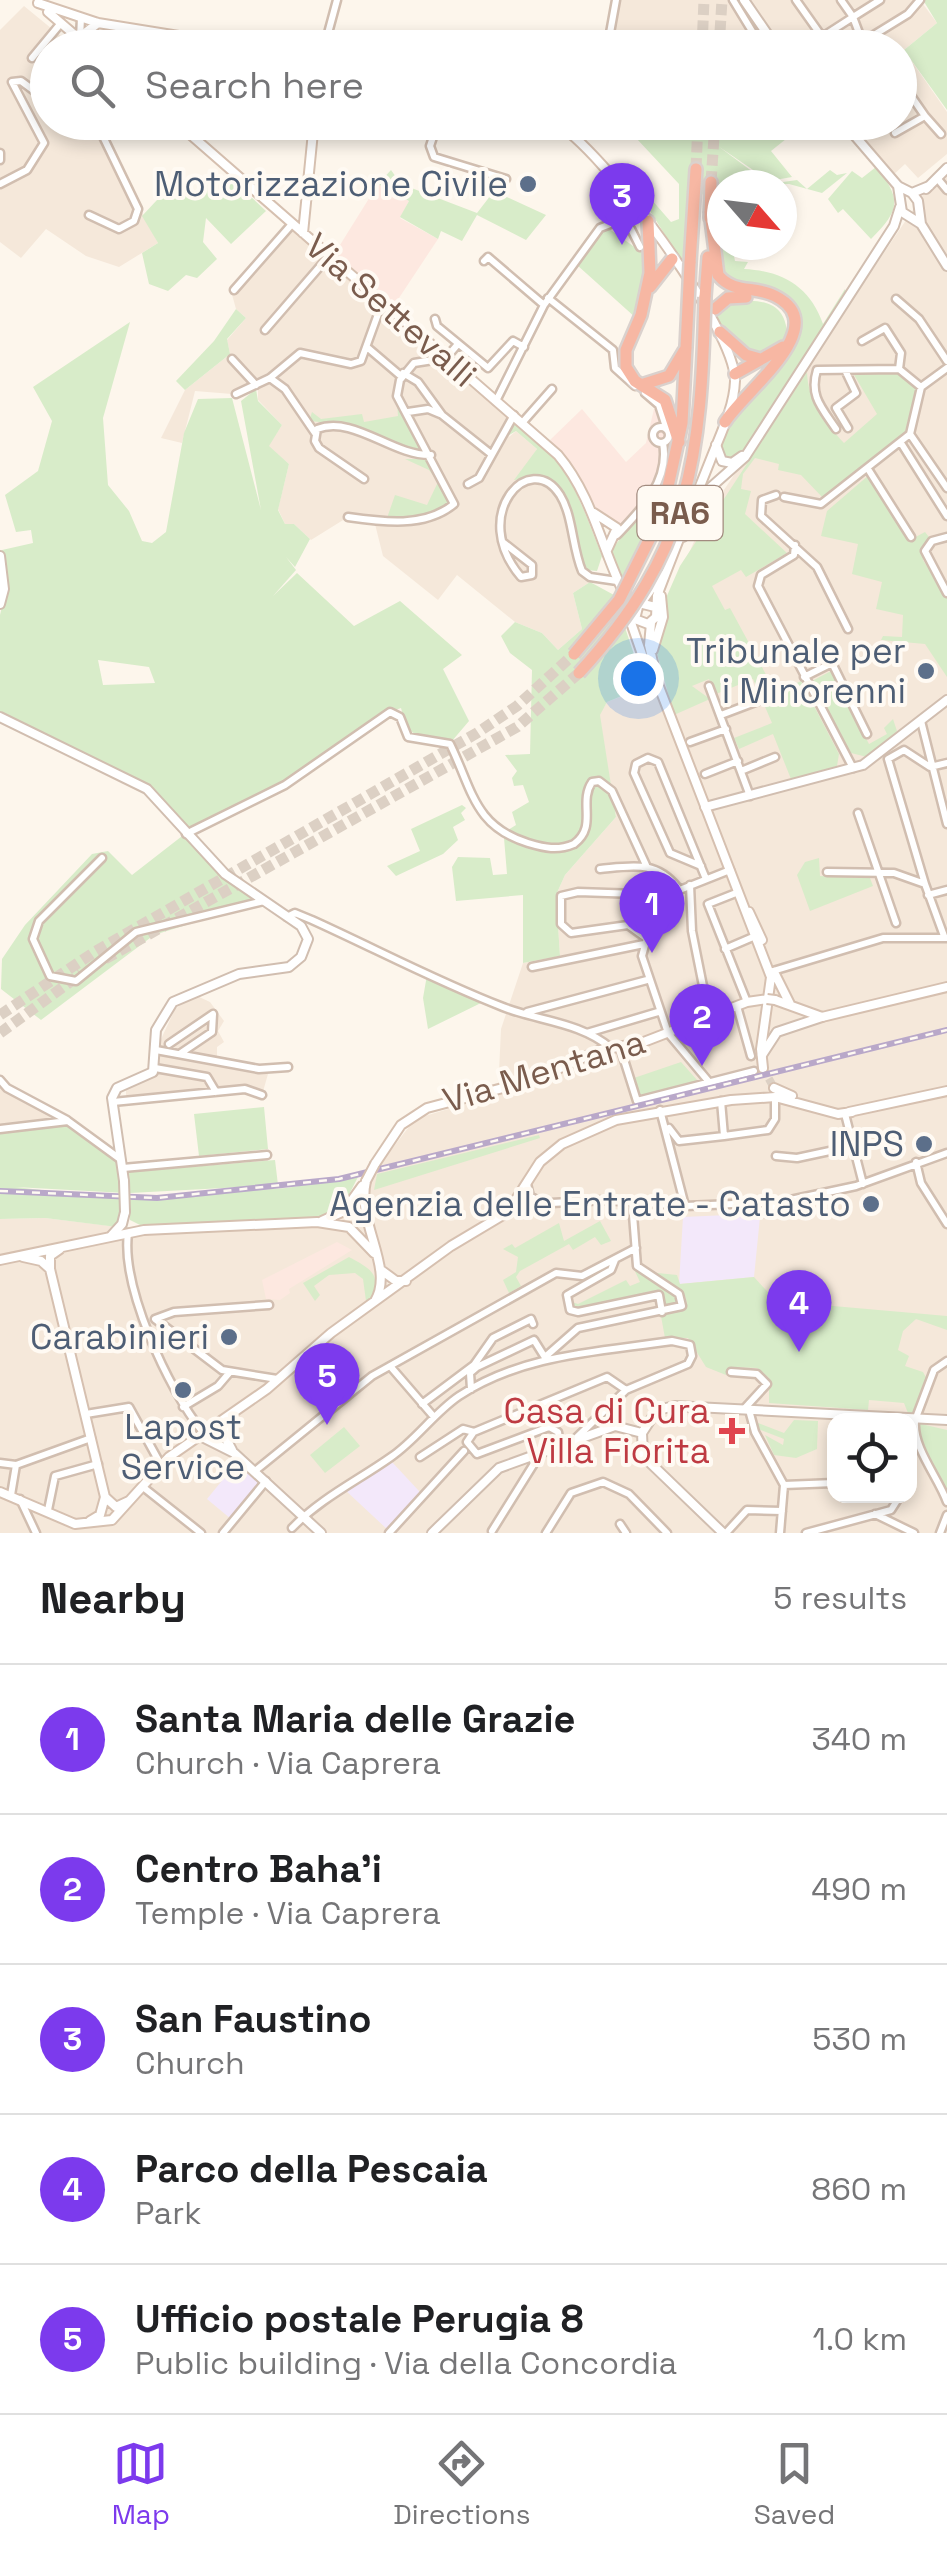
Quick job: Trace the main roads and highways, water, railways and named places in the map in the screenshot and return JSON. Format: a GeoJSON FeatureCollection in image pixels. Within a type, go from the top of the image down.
{"type":"FeatureCollection","features":[{"type":"Feature","properties":{"kind":"highway","name":"RA6"},"geometry":{"type":"LineString","coordinates":[[574,654],[619,600],[642,560],[669,493],[680,442],[696,169]]}},
{"type":"Feature","properties":{"kind":"highway"},"geometry":{"type":"LineString","coordinates":[[648,221],[655,274]]}},
{"type":"Feature","properties":{"kind":"highway"},"geometry":{"type":"LineString","coordinates":[[672,258],[658,262],[625,358],[629,375],[670,407],[680,442]]}},
{"type":"Feature","properties":{"kind":"highway","name":"RA6"},"geometry":{"type":"LineString","coordinates":[[579,673],[629,615],[671,538],[692,473],[702,405],[707,260]]}},
{"type":"Feature","properties":{"kind":"highway"},"geometry":{"type":"LineString","coordinates":[[716,260],[718,275],[738,290],[777,297],[794,315],[792,345],[749,378],[735,374]]}},
{"type":"Feature","properties":{"kind":"highway"},"geometry":{"type":"LineString","coordinates":[[655,274],[686,280]]}},
{"type":"Feature","properties":{"kind":"highway"},"geometry":{"type":"LineString","coordinates":[[702,405],[709,324],[715,309],[732,297],[768,298],[781,306],[789,318],[790,333],[725,422]]}},
{"type":"Feature","properties":{"kind":"highway"},"geometry":{"type":"LineString","coordinates":[[720,332],[746,356],[766,365]]}},
{"type":"Feature","properties":{"kind":"highway"},"geometry":{"type":"LineString","coordinates":[[640,384],[669,376],[686,347]]}},
{"type":"Feature","properties":{"kind":"main road"},"geometry":{"type":"LineString","coordinates":[[36,1],[72,30]]}},
{"type":"Feature","properties":{"kind":"main road"},"geometry":{"type":"LineString","coordinates":[[746,1],[765,30]]}},
{"type":"Feature","properties":{"kind":"main road"},"geometry":{"type":"LineString","coordinates":[[61,20],[81,18],[141,30]]}},
{"type":"Feature","properties":{"kind":"main road"},"geometry":{"type":"LineString","coordinates":[[89,30],[98,23]]}},
{"type":"Feature","properties":{"kind":"main road","name":"Via Settevalli"},"geometry":{"type":"LineString","coordinates":[[197,140],[570,469],[590,509],[605,524],[610,538],[606,552],[618,586],[638,622]]}},
{"type":"Feature","properties":{"kind":"main road"},"geometry":{"type":"LineString","coordinates":[[303,233],[312,140]]}},
{"type":"Feature","properties":{"kind":"main road"},"geometry":{"type":"LineString","coordinates":[[575,140],[607,167],[648,221],[720,332],[735,374],[725,422],[655,606],[649,645],[655,685]]}},
{"type":"Feature","properties":{"kind":"main road"},"geometry":{"type":"LineString","coordinates":[[858,140],[898,186],[909,192],[918,205],[922,224],[947,266]]}},
{"type":"Feature","properties":{"kind":"main road"},"geometry":{"type":"LineString","coordinates":[[894,226],[909,216],[928,186],[947,168]]}},
{"type":"Feature","properties":{"kind":"main road"},"geometry":{"type":"LineString","coordinates":[[655,685],[654,646],[674,555],[702,495],[735,470],[753,446],[894,226],[900,204],[898,186]]}},
{"type":"Feature","properties":{"kind":"main road"},"geometry":{"type":"LineString","coordinates":[[900,204],[909,192],[928,186]]}},
{"type":"Feature","properties":{"kind":"main road"},"geometry":{"type":"LineString","coordinates":[[280,213],[295,214],[305,202]]}},
{"type":"Feature","properties":{"kind":"main road"},"geometry":{"type":"LineString","coordinates":[[900,204],[922,224]]}},
{"type":"Feature","properties":{"kind":"main road"},"geometry":{"type":"LineString","coordinates":[[716,445],[717,456],[732,462]]}},
{"type":"Feature","properties":{"kind":"main road"},"geometry":{"type":"LineString","coordinates":[[707,470],[732,462],[753,446]]}},
{"type":"Feature","properties":{"kind":"main road"},"geometry":{"type":"LineString","coordinates":[[707,470],[724,476]]}},
{"type":"Feature","properties":{"kind":"main road"},"geometry":{"type":"LineString","coordinates":[[634,612],[689,517]]}},
{"type":"Feature","properties":{"kind":"main road","name":"Via Settevalli"},"geometry":{"type":"LineString","coordinates":[[605,524],[610,538]]}},
{"type":"Feature","properties":{"kind":"main road"},"geometry":{"type":"LineString","coordinates":[[0,556],[0,604]]}},
{"type":"Feature","properties":{"kind":"main road"},"geometry":{"type":"LineString","coordinates":[[618,586],[772,987],[757,1063],[770,1039],[786,1027],[947,987]]}},
{"type":"Feature","properties":{"kind":"main road","name":"Via Settevalli"},"geometry":{"type":"LineString","coordinates":[[618,586],[640,602]]}},
{"type":"Feature","properties":{"kind":"main road"},"geometry":{"type":"LineString","coordinates":[[640,602],[655,606]]}},
{"type":"Feature","properties":{"kind":"main road"},"geometry":{"type":"LineString","coordinates":[[652,623],[638,622],[655,685]]}},
{"type":"Feature","properties":{"kind":"main road"},"geometry":{"type":"LineString","coordinates":[[706,807],[853,768],[873,759],[947,700]]}},
{"type":"Feature","properties":{"kind":"main road"},"geometry":{"type":"LineString","coordinates":[[0,717],[147,789],[225,874],[301,926],[308,939],[295,964],[239,974],[180,998],[158,1025],[155,1068],[142,1080],[118,1088],[112,1102],[123,1164],[125,1214],[131,1225],[144,1230]]}},
{"type":"Feature","properties":{"kind":"main road"},"geometry":{"type":"LineString","coordinates":[[736,890],[793,1007]]}},
{"type":"Feature","properties":{"kind":"main road"},"geometry":{"type":"LineString","coordinates":[[750,1001],[768,985],[753,936]]}},
{"type":"Feature","properties":{"kind":"main road"},"geometry":{"type":"LineString","coordinates":[[750,1001],[771,1000],[822,1018]]}},
{"type":"Feature","properties":{"kind":"main road","name":"Via Mentana"},"geometry":{"type":"LineString","coordinates":[[317,1222],[344,1211],[401,1124],[426,1108],[533,1080],[750,1001]]}},
{"type":"Feature","properties":{"kind":"main road"},"geometry":{"type":"LineString","coordinates":[[199,1435],[230,1418],[373,1304],[512,1207],[540,1162],[562,1144],[616,1120],[774,1092],[848,1113],[947,1091]]}},
{"type":"Feature","properties":{"kind":"main road"},"geometry":{"type":"LineString","coordinates":[[366,1181],[362,1212],[381,1270],[381,1286],[373,1304]]}},
{"type":"Feature","properties":{"kind":"main road"},"geometry":{"type":"LineString","coordinates":[[112,1235],[125,1214]]}},
{"type":"Feature","properties":{"kind":"main road"},"geometry":{"type":"LineString","coordinates":[[1,1260],[144,1230],[317,1222],[349,1227],[374,1253]]}},
{"type":"Feature","properties":{"kind":"main road"},"geometry":{"type":"LineString","coordinates":[[0,1492],[82,1522],[96,1520],[105,1498],[50,1269],[52,1254],[71,1243]]}},
{"type":"Feature","properties":{"kind":"main road"},"geometry":{"type":"LineString","coordinates":[[1,1260],[33,1258],[50,1269]]}},
{"type":"Feature","properties":{"kind":"main road"},"geometry":{"type":"LineString","coordinates":[[381,1270],[396,1282],[406,1281]]}},
{"type":"Feature","properties":{"kind":"main road"},"geometry":{"type":"LineString","coordinates":[[50,1511],[81,1529],[112,1520],[161,1464],[267,1388]]}},
{"type":"Feature","properties":{"kind":"main road"},"geometry":{"type":"LineString","coordinates":[[642,1432],[658,1415],[687,1408],[947,1420]]}},
{"type":"Feature","properties":{"kind":"main road"},"geometry":{"type":"LineString","coordinates":[[230,1418],[225,1437],[234,1453]]}},
{"type":"Feature","properties":{"kind":"main road"},"geometry":{"type":"LineString","coordinates":[[432,1533],[495,1471],[615,1426],[642,1432]]}},
{"type":"Feature","properties":{"kind":"main road"},"geometry":{"type":"LineString","coordinates":[[642,1432],[653,1467],[724,1533]]}},
{"type":"Feature","properties":{"kind":"main road"},"geometry":{"type":"LineString","coordinates":[[199,1435],[234,1453],[320,1533]]}},
{"type":"Feature","properties":{"kind":"main road"},"geometry":{"type":"LineString","coordinates":[[105,1498],[121,1507],[140,1491]]}},
{"type":"Feature","properties":{"kind":"tunnel"},"geometry":{"type":"LineString","coordinates":[[703,30],[704,0]]}},
{"type":"Feature","properties":{"kind":"tunnel"},"geometry":{"type":"LineString","coordinates":[[720,30],[722,0]]}},
{"type":"Feature","properties":{"kind":"tunnel"},"geometry":{"type":"LineString","coordinates":[[696,169],[697,140]]}},
{"type":"Feature","properties":{"kind":"tunnel"},"geometry":{"type":"LineString","coordinates":[[712,170],[714,140]]}},
{"type":"Feature","properties":{"kind":"tunnel"},"geometry":{"type":"LineString","coordinates":[[0,1015],[96,951],[477,733],[517,706],[574,654]]}},
{"type":"Feature","properties":{"kind":"tunnel"},"geometry":{"type":"LineString","coordinates":[[105,959],[517,727],[579,673]]}},
{"type":"Feature","properties":{"kind":"tunnel"},"geometry":{"type":"LineString","coordinates":[[0,1033],[81,974]]}},
{"type":"Feature","properties":{"kind":"tunnel"},"geometry":{"type":"LineString","coordinates":[[763,1068],[774,1088]]}},
{"type":"Feature","properties":{"kind":"railway"},"geometry":{"type":"LineString","coordinates":[[0,1191],[157,1198],[339,1179],[947,1030]]}},
{"type":"Feature","properties":{"kind":"place","name":"Motorizzazione Civile"},"geometry":{"type":"Point","coordinates":[528,184]}},
{"type":"Feature","properties":{"kind":"place","name":"San Faustino"},"geometry":{"type":"Point","coordinates":[622,245]}},
{"type":"Feature","properties":{"kind":"place","name":"Tribunale per i Minorenni"},"geometry":{"type":"Point","coordinates":[926,671]}},
{"type":"Feature","properties":{"kind":"place","name":"Santa Maria delle Grazie"},"geometry":{"type":"Point","coordinates":[652,953]}},
{"type":"Feature","properties":{"kind":"place","name":"Centro Baha'i"},"geometry":{"type":"Point","coordinates":[702,1066]}},
{"type":"Feature","properties":{"kind":"place","name":"INPS"},"geometry":{"type":"Point","coordinates":[924,1144]}},
{"type":"Feature","properties":{"kind":"place","name":"Agenzia delle Entrate - Catasto"},"geometry":{"type":"Point","coordinates":[871,1204]}},
{"type":"Feature","properties":{"kind":"place","name":"Carabinieri"},"geometry":{"type":"Point","coordinates":[229,1337]}},
{"type":"Feature","properties":{"kind":"place","name":"Parco della Pescaia"},"geometry":{"type":"Point","coordinates":[799,1352]}},
{"type":"Feature","properties":{"kind":"place","name":"Lapost Service"},"geometry":{"type":"Point","coordinates":[183,1390]}},
{"type":"Feature","properties":{"kind":"place","name":"Ufficio postale Perugia 8"},"geometry":{"type":"Point","coordinates":[327,1425]}},
{"type":"Feature","properties":{"kind":"place","name":"Casa di Cura Villa Fiorita"},"geometry":{"type":"Point","coordinates":[732,1431]}}]}
